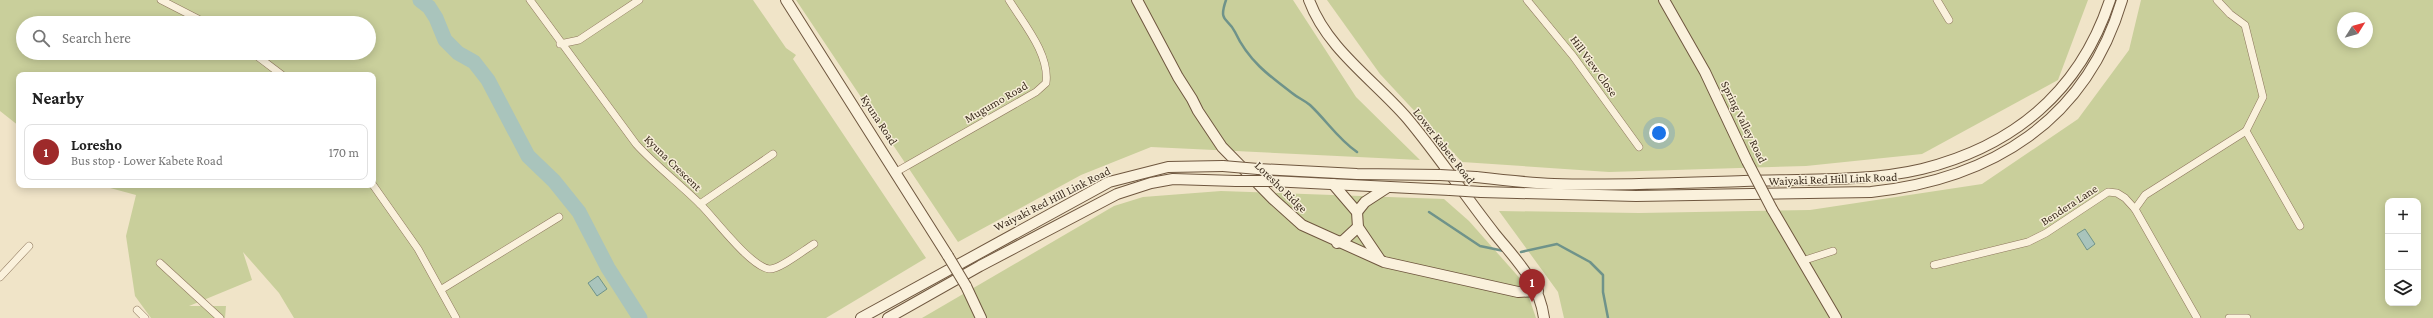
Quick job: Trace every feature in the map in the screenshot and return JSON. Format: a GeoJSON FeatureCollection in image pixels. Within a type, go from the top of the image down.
{"type":"FeatureCollection","features":[{"type":"Feature","properties":{"kind":"main road","name":"Kyuna Road"},"geometry":{"type":"LineString","coordinates":[[786,0],[948,256],[966,286],[981,318]]}},
{"type":"Feature","properties":{"kind":"main road","name":"Loresho Ridge"},"geometry":{"type":"LineString","coordinates":[[1137,0],[1178,77],[1222,147],[1272,199],[1302,224],[1338,243],[1379,258],[1384,262],[1518,292],[1538,291]]}},
{"type":"Feature","properties":{"kind":"main road","name":"Lower Kabete Road"},"geometry":{"type":"LineString","coordinates":[[1310,0],[1326,33],[1359,71],[1386,96],[1423,138],[1495,234],[1522,265],[1538,291],[1544,318]]}},
{"type":"Feature","properties":{"kind":"main road","name":"Spring Valley Road"},"geometry":{"type":"LineString","coordinates":[[1664,0],[1704,72],[1772,209],[1836,318]]}},
{"type":"Feature","properties":{"kind":"main road","name":"Waiyaki Red Hill Link Road"},"geometry":{"type":"LineString","coordinates":[[861,318],[1109,182],[1168,167],[1223,166],[1357,174],[1440,175],[1553,184],[1664,184],[1879,176],[1921,169],[1968,155],[2029,120],[2072,76],[2094,40],[2110,0]]}},
{"type":"Feature","properties":{"kind":"main road","name":"Waiyaki Red Hill Link Road"},"geometry":{"type":"LineString","coordinates":[[888,318],[980,266],[1117,194],[1151,183],[1173,179],[1271,181],[1481,192],[1636,196],[1863,193],[1909,188],[1938,180],[1998,156],[2043,125],[2083,84],[2098,60],[2122,0]]}},
{"type":"Feature","properties":{"kind":"main road"},"geometry":{"type":"LineString","coordinates":[[1333,184],[1357,212],[1358,227],[1379,258]]}},
{"type":"Feature","properties":{"kind":"main road"},"geometry":{"type":"LineString","coordinates":[[1357,212],[1365,202],[1388,187]]}},
{"type":"Feature","properties":{"kind":"main road"},"geometry":{"type":"LineString","coordinates":[[1338,243],[1344,240],[1358,227]]}},
{"type":"Feature","properties":{"kind":"street"},"geometry":{"type":"LineString","coordinates":[[161,0],[192,16]]}},
{"type":"Feature","properties":{"kind":"street","name":"Kyuna Crescent"},"geometry":{"type":"LineString","coordinates":[[530,0],[560,44],[636,144],[652,161],[700,204],[740,248],[764,267],[774,268],[814,244]]}},
{"type":"Feature","properties":{"kind":"street"},"geometry":{"type":"LineString","coordinates":[[560,44],[580,40],[639,0]]}},
{"type":"Feature","properties":{"kind":"street","name":"Mugumo Road"},"geometry":{"type":"LineString","coordinates":[[896,172],[1036,92],[1046,83],[1046,69],[1038,50],[1009,0]]}},
{"type":"Feature","properties":{"kind":"street","name":"Hill View Close"},"geometry":{"type":"LineString","coordinates":[[1527,0],[1573,56],[1639,147]]}},
{"type":"Feature","properties":{"kind":"street"},"geometry":{"type":"LineString","coordinates":[[1937,0],[1949,20]]}},
{"type":"Feature","properties":{"kind":"street"},"geometry":{"type":"LineString","coordinates":[[2135,209],[2145,195],[2246,130],[2263,97],[2245,24],[2230,14],[2217,0]]}},
{"type":"Feature","properties":{"kind":"street"},"geometry":{"type":"LineString","coordinates":[[262,60],[278,72]]}},
{"type":"Feature","properties":{"kind":"street"},"geometry":{"type":"LineString","coordinates":[[2246,130],[2300,226]]}},
{"type":"Feature","properties":{"kind":"street"},"geometry":{"type":"LineString","coordinates":[[700,204],[773,154]]}},
{"type":"Feature","properties":{"kind":"street"},"geometry":{"type":"LineString","coordinates":[[375,188],[418,249],[442,289],[456,318]]}},
{"type":"Feature","properties":{"kind":"street","name":"Bendera Lane"},"geometry":{"type":"LineString","coordinates":[[1934,265],[2028,242],[2046,233],[2108,192],[2117,193],[2135,209],[2197,318]]}},
{"type":"Feature","properties":{"kind":"street"},"geometry":{"type":"LineString","coordinates":[[442,289],[560,217]]}},
{"type":"Feature","properties":{"kind":"street"},"geometry":{"type":"LineString","coordinates":[[0,278],[29,246]]}},
{"type":"Feature","properties":{"kind":"street"},"geometry":{"type":"LineString","coordinates":[[1802,261],[1833,251]]}},
{"type":"Feature","properties":{"kind":"street"},"geometry":{"type":"LineString","coordinates":[[160,263],[220,318]]}},
{"type":"Feature","properties":{"kind":"street"},"geometry":{"type":"LineString","coordinates":[[137,310],[145,318]]}},
{"type":"Feature","properties":{"kind":"street"},"geometry":{"type":"LineString","coordinates":[[2229,318],[2248,318]]}},
{"type":"Feature","properties":{"kind":"green space"},"geometry":{"type":"Polygon","coordinates":[[[0,0],[753,0],[786,48],[796,55],[793,59],[926,258],[826,318],[294,318],[279,293],[243,252],[252,280],[189,306],[226,306],[225,318],[151,318],[135,296],[126,236],[136,195],[110,188],[376,188],[376,72],[16,72],[16,124],[0,111],[0,0]]]}},
{"type":"Feature","properties":{"kind":"green space"},"geometry":{"type":"Polygon","coordinates":[[[796,0],[1293,0],[1356,97],[1420,160],[1151,147],[1081,175],[958,242],[796,0]]]}},
{"type":"Feature","properties":{"kind":"green space"},"geometry":{"type":"Polygon","coordinates":[[[1327,0],[2088,0],[2058,80],[1922,154],[1806,166],[1609,172],[1462,162],[1380,74],[1327,0]]]}},
{"type":"Feature","properties":{"kind":"green space"},"geometry":{"type":"Polygon","coordinates":[[[2141,0],[2433,0],[2433,318],[1564,318],[1558,292],[1499,211],[1639,213],[1810,210],[1982,184],[2078,119],[2129,50],[2141,0]]]}},
{"type":"Feature","properties":{"kind":"green space"},"geometry":{"type":"Polygon","coordinates":[[[1221,191],[1444,199],[1469,221],[1524,283],[1536,318],[922,318],[1114,206],[1143,197],[1221,191]]]}},
{"type":"Feature","properties":{"kind":"water"},"geometry":{"type":"Polygon","coordinates":[[[2085,229],[2095,244],[2087,250],[2077,234],[2085,229]]]}},
{"type":"Feature","properties":{"kind":"water"},"geometry":{"type":"Polygon","coordinates":[[[598,276],[607,289],[597,296],[588,283],[598,276]]]}},
{"type":"Feature","properties":{"kind":"waterway"},"geometry":{"type":"LineString","coordinates":[[420,0],[429,7],[436,18],[445,40],[458,53],[474,62],[488,80],[528,156],[554,181],[579,212],[608,268],[640,318]]}},
{"type":"Feature","properties":{"kind":"waterway"},"geometry":{"type":"LineString","coordinates":[[1226,0],[1223,16],[1232,27],[1252,59],[1275,80],[1310,105],[1338,136],[1357,152]]}},
{"type":"Feature","properties":{"kind":"waterway"},"geometry":{"type":"LineString","coordinates":[[1429,212],[1480,246],[1504,251]]}},
{"type":"Feature","properties":{"kind":"waterway"},"geometry":{"type":"LineString","coordinates":[[1521,252],[1557,244],[1590,262],[1603,275],[1603,292],[1608,318]]}},
{"type":"Feature","properties":{"kind":"place","name":"Loresho"},"geometry":{"type":"Point","coordinates":[1532,302]}}]}
